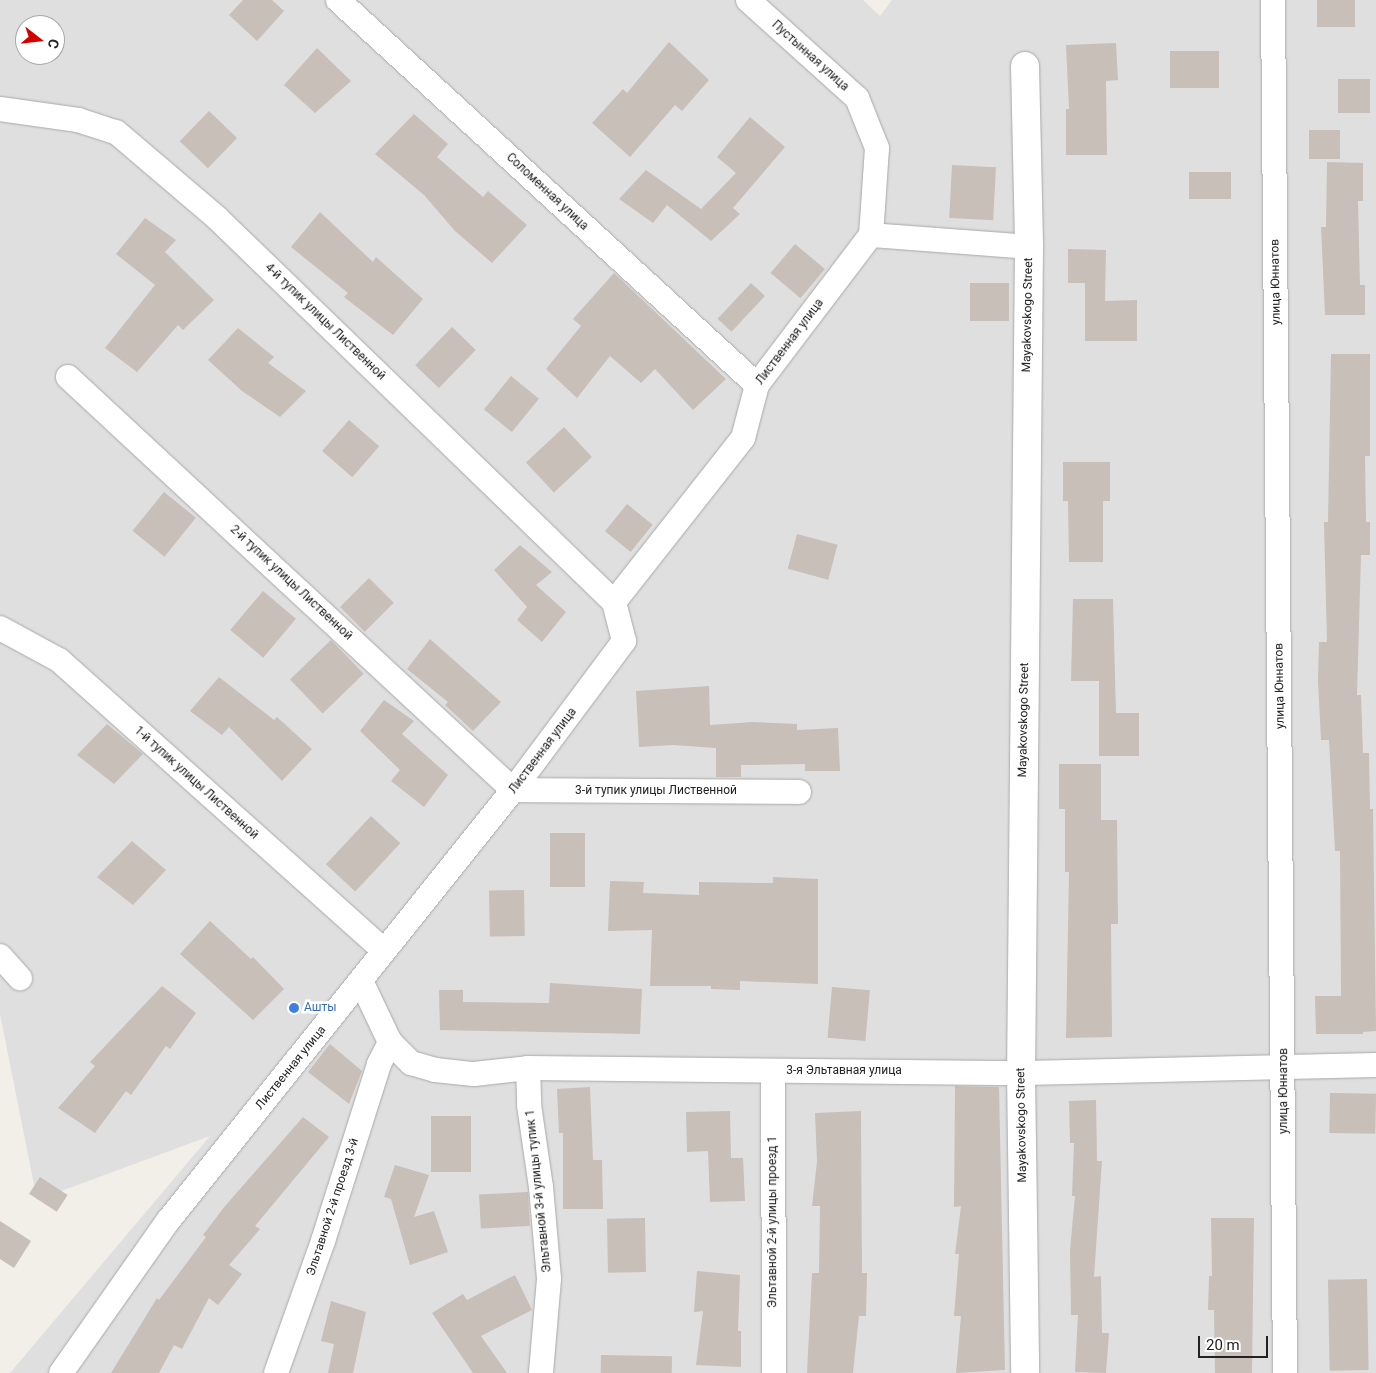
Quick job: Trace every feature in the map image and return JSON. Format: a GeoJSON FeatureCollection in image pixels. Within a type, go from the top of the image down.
{"type":"FeatureCollection","features":[{"type":"Feature","properties":{"kind":"street","name":"Соломенная улица"},"geometry":{"type":"LineString","coordinates":[[338,0],[757,384]]}},
{"type":"Feature","properties":{"kind":"street","name":"Пустынная улица"},"geometry":{"type":"LineString","coordinates":[[748,0],[858,98],[877,148],[871,235]]}},
{"type":"Feature","properties":{"kind":"street","name":"улица Юннатов"},"geometry":{"type":"LineString","coordinates":[[1273,0],[1284,1066],[1285,1373]]}},
{"type":"Feature","properties":{"kind":"street","name":"Mayakovskogo Street"},"geometry":{"type":"LineString","coordinates":[[1025,66],[1029,247],[1021,1073],[1025,1373]]}},
{"type":"Feature","properties":{"kind":"street","name":"4-й тупик улицы Лиственной"},"geometry":{"type":"LineString","coordinates":[[0,108],[78,120],[116,132],[217,218],[614,602]]}},
{"type":"Feature","properties":{"kind":"street","name":"Лиственная улица"},"geometry":{"type":"LineString","coordinates":[[61,1373],[168,1221],[383,950],[514,790],[624,641],[614,602],[743,438],[757,384],[871,235]]}},
{"type":"Feature","properties":{"kind":"street"},"geometry":{"type":"LineString","coordinates":[[871,235],[1029,247]]}},
{"type":"Feature","properties":{"kind":"street","name":"2-й тупик улицы Лиственной"},"geometry":{"type":"LineString","coordinates":[[68,377],[514,790]]}},
{"type":"Feature","properties":{"kind":"street","name":"1-й тупик улицы Лиственной"},"geometry":{"type":"LineString","coordinates":[[0,628],[59,660],[383,950]]}},
{"type":"Feature","properties":{"kind":"street","name":"3-й тупик улицы Лиственной"},"geometry":{"type":"LineString","coordinates":[[514,790],[799,792]]}},
{"type":"Feature","properties":{"kind":"street"},"geometry":{"type":"LineString","coordinates":[[0,956],[20,978]]}},
{"type":"Feature","properties":{"kind":"street","name":"3-я Эльтавная улица"},"geometry":{"type":"LineString","coordinates":[[361,980],[390,1042],[411,1064],[435,1070],[474,1074],[528,1068],[1021,1073],[1376,1065]]}},
{"type":"Feature","properties":{"kind":"street","name":"Эльтавной 2-й проезд 3-й"},"geometry":{"type":"LineString","coordinates":[[276,1373],[323,1241],[379,1064],[390,1042]]}},
{"type":"Feature","properties":{"kind":"street","name":"Эльтавной 3-й улицы тупик 1"},"geometry":{"type":"LineString","coordinates":[[528,1068],[529,1104],[541,1187],[549,1279],[541,1373]]}},
{"type":"Feature","properties":{"kind":"street","name":"Эльтавной 2-й улицы проезд 1"},"geometry":{"type":"LineString","coordinates":[[773,1071],[774,1373]]}},
{"type":"Feature","properties":{"kind":"shaded area"},"geometry":{"type":"Polygon","coordinates":[[[0,0],[863,0],[880,16],[892,0],[1376,0],[1376,1373],[10,1373],[210,1136],[37,1200],[0,1014],[0,0]]]}},
{"type":"Feature","properties":{"kind":"building"},"geometry":{"type":"Polygon","coordinates":[[[243,0],[272,0],[284,11],[257,41],[229,15],[243,0]]]}},
{"type":"Feature","properties":{"kind":"building"},"geometry":{"type":"Polygon","coordinates":[[[1317,0],[1355,0],[1355,27],[1317,27],[1317,0]]]}},
{"type":"Feature","properties":{"kind":"building"},"geometry":{"type":"Polygon","coordinates":[[[669,42],[709,80],[682,111],[675,105],[630,157],[592,123],[623,89],[627,93],[669,42]]]}},
{"type":"Feature","properties":{"kind":"building"},"geometry":{"type":"Polygon","coordinates":[[[1116,43],[1118,80],[1106,81],[1107,155],[1066,155],[1066,109],[1069,109],[1066,45],[1116,43]]]}},
{"type":"Feature","properties":{"kind":"building"},"geometry":{"type":"Polygon","coordinates":[[[317,48],[351,81],[315,113],[284,85],[317,48]]]}},
{"type":"Feature","properties":{"kind":"building"},"geometry":{"type":"Polygon","coordinates":[[[1170,51],[1219,51],[1219,88],[1170,88],[1170,51]]]}},
{"type":"Feature","properties":{"kind":"building"},"geometry":{"type":"Polygon","coordinates":[[[1338,79],[1370,79],[1370,113],[1338,113],[1338,79]]]}},
{"type":"Feature","properties":{"kind":"building"},"geometry":{"type":"Polygon","coordinates":[[[209,111],[237,138],[208,168],[180,141],[209,111]]]}},
{"type":"Feature","properties":{"kind":"building"},"geometry":{"type":"Polygon","coordinates":[[[414,114],[448,144],[437,157],[483,197],[488,191],[527,225],[492,263],[455,231],[424,195],[375,154],[414,114]]]}},
{"type":"Feature","properties":{"kind":"building"},"geometry":{"type":"Polygon","coordinates":[[[750,117],[785,147],[733,208],[740,214],[711,241],[667,205],[653,223],[619,199],[646,170],[701,209],[736,173],[717,157],[750,117]]]}},
{"type":"Feature","properties":{"kind":"building"},"geometry":{"type":"Polygon","coordinates":[[[1309,130],[1340,130],[1340,159],[1309,159],[1309,130]]]}},
{"type":"Feature","properties":{"kind":"building"},"geometry":{"type":"Polygon","coordinates":[[[1327,162],[1363,163],[1363,201],[1358,201],[1360,285],[1365,285],[1365,315],[1325,315],[1321,227],[1326,227],[1327,162]]]}},
{"type":"Feature","properties":{"kind":"building"},"geometry":{"type":"Polygon","coordinates":[[[952,165],[996,167],[993,220],[949,218],[952,165]]]}},
{"type":"Feature","properties":{"kind":"building"},"geometry":{"type":"Polygon","coordinates":[[[1189,172],[1231,172],[1231,199],[1189,199],[1189,172]]]}},
{"type":"Feature","properties":{"kind":"building"},"geometry":{"type":"Polygon","coordinates":[[[320,212],[373,262],[376,257],[423,299],[393,335],[344,297],[348,293],[291,247],[320,212]]]}},
{"type":"Feature","properties":{"kind":"building"},"geometry":{"type":"Polygon","coordinates":[[[145,218],[176,240],[165,252],[214,300],[183,330],[178,325],[137,372],[105,348],[155,285],[116,254],[145,218]]]}},
{"type":"Feature","properties":{"kind":"building"},"geometry":{"type":"Polygon","coordinates":[[[795,244],[825,269],[800,298],[771,273],[795,244]]]}},
{"type":"Feature","properties":{"kind":"building"},"geometry":{"type":"Polygon","coordinates":[[[1068,249],[1106,250],[1105,301],[1137,300],[1137,341],[1085,341],[1085,283],[1068,283],[1068,249]]]}},
{"type":"Feature","properties":{"kind":"building"},"geometry":{"type":"Polygon","coordinates":[[[614,273],[726,379],[693,410],[655,369],[641,383],[610,356],[577,398],[546,369],[581,326],[573,319],[614,273]]]}},
{"type":"Feature","properties":{"kind":"building"},"geometry":{"type":"Polygon","coordinates":[[[751,283],[765,296],[731,332],[718,319],[751,283]]]}},
{"type":"Feature","properties":{"kind":"building"},"geometry":{"type":"Polygon","coordinates":[[[970,283],[1009,283],[1009,321],[970,321],[970,283]]]}},
{"type":"Feature","properties":{"kind":"building"},"geometry":{"type":"Polygon","coordinates":[[[452,327],[476,350],[439,388],[415,365],[452,327]]]}},
{"type":"Feature","properties":{"kind":"building"},"geometry":{"type":"Polygon","coordinates":[[[238,328],[274,357],[268,363],[306,391],[280,417],[242,391],[208,360],[238,328]]]}},
{"type":"Feature","properties":{"kind":"building"},"geometry":{"type":"Polygon","coordinates":[[[1331,354],[1370,354],[1370,456],[1365,456],[1366,522],[1370,522],[1370,555],[1361,555],[1357,695],[1361,695],[1363,753],[1369,753],[1370,809],[1373,809],[1376,1031],[1363,1032],[1363,1034],[1316,1034],[1315,996],[1341,996],[1340,851],[1335,851],[1329,740],[1321,740],[1318,681],[1319,642],[1327,642],[1324,522],[1328,522],[1331,354]]]}},
{"type":"Feature","properties":{"kind":"building"},"geometry":{"type":"Polygon","coordinates":[[[511,376],[539,399],[512,432],[484,409],[511,376]]]}},
{"type":"Feature","properties":{"kind":"building"},"geometry":{"type":"Polygon","coordinates":[[[349,420],[379,446],[352,477],[322,451],[349,420]]]}},
{"type":"Feature","properties":{"kind":"building"},"geometry":{"type":"Polygon","coordinates":[[[564,427],[592,457],[554,492],[526,462],[564,427]]]}},
{"type":"Feature","properties":{"kind":"building"},"geometry":{"type":"Polygon","coordinates":[[[1063,462],[1110,462],[1110,501],[1103,501],[1103,562],[1069,562],[1068,501],[1063,501],[1063,462]]]}},
{"type":"Feature","properties":{"kind":"building"},"geometry":{"type":"Polygon","coordinates":[[[164,492],[196,518],[164,557],[133,531],[164,492]]]}},
{"type":"Feature","properties":{"kind":"building"},"geometry":{"type":"Polygon","coordinates":[[[627,504],[653,525],[631,552],[605,531],[627,504]]]}},
{"type":"Feature","properties":{"kind":"building"},"geometry":{"type":"Polygon","coordinates":[[[797,534],[838,545],[828,580],[788,569],[797,534]]]}},
{"type":"Feature","properties":{"kind":"building"},"geometry":{"type":"Polygon","coordinates":[[[520,545],[552,572],[536,585],[566,612],[542,642],[517,620],[527,607],[494,570],[520,545]]]}},
{"type":"Feature","properties":{"kind":"building"},"geometry":{"type":"Polygon","coordinates":[[[369,578],[394,603],[365,632],[340,607],[369,578]]]}},
{"type":"Feature","properties":{"kind":"building"},"geometry":{"type":"Polygon","coordinates":[[[263,591],[296,619],[263,658],[230,630],[263,591]]]}},
{"type":"Feature","properties":{"kind":"building"},"geometry":{"type":"Polygon","coordinates":[[[1073,599],[1113,599],[1116,713],[1139,713],[1139,756],[1099,756],[1099,681],[1071,681],[1073,599]]]}},
{"type":"Feature","properties":{"kind":"building"},"geometry":{"type":"Polygon","coordinates":[[[430,639],[501,702],[473,731],[445,705],[448,702],[407,669],[430,639]]]}},
{"type":"Feature","properties":{"kind":"building"},"geometry":{"type":"Polygon","coordinates":[[[331,640],[364,674],[323,713],[290,680],[331,640]]]}},
{"type":"Feature","properties":{"kind":"building"},"geometry":{"type":"Polygon","coordinates":[[[219,677],[274,720],[277,717],[312,749],[282,781],[229,727],[222,735],[190,711],[219,677]]]}},
{"type":"Feature","properties":{"kind":"building"},"geometry":{"type":"Polygon","coordinates":[[[709,686],[710,725],[753,722],[797,724],[797,730],[838,728],[840,771],[805,771],[805,764],[741,765],[741,777],[716,777],[716,748],[673,745],[639,747],[636,691],[709,686]]]}},
{"type":"Feature","properties":{"kind":"building"},"geometry":{"type":"Polygon","coordinates":[[[384,700],[414,721],[402,734],[448,775],[424,807],[391,781],[400,770],[360,731],[384,700]]]}},
{"type":"Feature","properties":{"kind":"building"},"geometry":{"type":"Polygon","coordinates":[[[107,724],[143,754],[114,784],[77,755],[107,724]]]}},
{"type":"Feature","properties":{"kind":"building"},"geometry":{"type":"Polygon","coordinates":[[[1059,764],[1101,764],[1101,820],[1117,820],[1118,924],[1111,924],[1112,1037],[1066,1038],[1069,872],[1065,872],[1065,809],[1059,809],[1059,764]]]}},
{"type":"Feature","properties":{"kind":"building"},"geometry":{"type":"Polygon","coordinates":[[[371,816],[400,843],[355,892],[326,864],[371,816]]]}},
{"type":"Feature","properties":{"kind":"building"},"geometry":{"type":"Polygon","coordinates":[[[550,833],[585,833],[585,887],[550,887],[550,833]]]}},
{"type":"Feature","properties":{"kind":"building"},"geometry":{"type":"Polygon","coordinates":[[[132,841],[166,870],[133,905],[97,877],[132,841]]]}},
{"type":"Feature","properties":{"kind":"building"},"geometry":{"type":"Polygon","coordinates":[[[773,877],[818,879],[818,984],[740,981],[740,990],[711,989],[711,986],[650,986],[652,930],[608,931],[610,881],[644,882],[643,893],[699,895],[699,882],[773,883],[773,877]]]}},
{"type":"Feature","properties":{"kind":"building"},"geometry":{"type":"Polygon","coordinates":[[[524,890],[525,936],[490,937],[489,891],[524,890]]]}},
{"type":"Feature","properties":{"kind":"building"},"geometry":{"type":"Polygon","coordinates":[[[210,921],[251,959],[253,957],[284,989],[253,1020],[180,954],[210,921]]]}},
{"type":"Feature","properties":{"kind":"building"},"geometry":{"type":"Polygon","coordinates":[[[550,983],[642,989],[640,1034],[440,1030],[439,990],[463,990],[463,1002],[549,1003],[550,983]]]}},
{"type":"Feature","properties":{"kind":"building"},"geometry":{"type":"Polygon","coordinates":[[[162,986],[196,1013],[170,1049],[166,1046],[131,1095],[126,1091],[95,1133],[58,1108],[95,1066],[90,1062],[162,986]]]}},
{"type":"Feature","properties":{"kind":"building"},"geometry":{"type":"Polygon","coordinates":[[[832,987],[870,990],[865,1041],[828,1038],[832,987]]]}},
{"type":"Feature","properties":{"kind":"building"},"geometry":{"type":"Polygon","coordinates":[[[330,1044],[362,1071],[349,1104],[308,1072],[330,1044]]]}},
{"type":"Feature","properties":{"kind":"building"},"geometry":{"type":"Polygon","coordinates":[[[955,1086],[999,1087],[1005,1370],[956,1373],[961,1316],[954,1316],[959,1254],[955,1254],[961,1206],[954,1207],[955,1086]]]}},
{"type":"Feature","properties":{"kind":"building"},"geometry":{"type":"Polygon","coordinates":[[[590,1087],[593,1160],[602,1160],[603,1209],[563,1209],[563,1133],[559,1133],[557,1089],[590,1087]]]}},
{"type":"Feature","properties":{"kind":"building"},"geometry":{"type":"Polygon","coordinates":[[[1330,1093],[1376,1094],[1375,1134],[1329,1133],[1330,1093]]]}},
{"type":"Feature","properties":{"kind":"building"},"geometry":{"type":"Polygon","coordinates":[[[1096,1100],[1097,1161],[1102,1161],[1094,1277],[1101,1276],[1102,1333],[1109,1333],[1106,1373],[1075,1372],[1078,1315],[1071,1315],[1070,1250],[1075,1196],[1072,1196],[1074,1143],[1070,1143],[1069,1101],[1096,1100]]]}},
{"type":"Feature","properties":{"kind":"building"},"geometry":{"type":"Polygon","coordinates":[[[730,1111],[731,1158],[743,1158],[745,1201],[710,1202],[708,1151],[687,1152],[686,1112],[730,1111]]]}},
{"type":"Feature","properties":{"kind":"building"},"geometry":{"type":"Polygon","coordinates":[[[861,1111],[862,1273],[867,1273],[866,1316],[859,1316],[853,1373],[807,1373],[812,1273],[819,1273],[820,1206],[812,1206],[817,1162],[815,1113],[861,1111]]]}},
{"type":"Feature","properties":{"kind":"building"},"geometry":{"type":"Polygon","coordinates":[[[431,1116],[471,1116],[471,1172],[431,1172],[431,1116]]]}},
{"type":"Feature","properties":{"kind":"building"},"geometry":{"type":"Polygon","coordinates":[[[303,1117],[329,1137],[255,1226],[260,1229],[229,1265],[242,1274],[218,1305],[209,1298],[182,1349],[174,1345],[159,1373],[111,1373],[157,1298],[159,1300],[206,1237],[203,1235],[225,1206],[303,1117]]]}},
{"type":"Feature","properties":{"kind":"building"},"geometry":{"type":"Polygon","coordinates":[[[395,1165],[429,1175],[414,1217],[434,1211],[448,1252],[410,1265],[391,1199],[384,1197],[395,1165]]]}},
{"type":"Feature","properties":{"kind":"building"},"geometry":{"type":"Polygon","coordinates":[[[40,1177],[68,1195],[57,1212],[29,1194],[40,1177]]]}},
{"type":"Feature","properties":{"kind":"building"},"geometry":{"type":"Polygon","coordinates":[[[528,1192],[530,1226],[481,1229],[479,1195],[528,1192]]]}},
{"type":"Feature","properties":{"kind":"building"},"geometry":{"type":"Polygon","coordinates":[[[645,1218],[646,1272],[608,1273],[607,1219],[645,1218]]]}},
{"type":"Feature","properties":{"kind":"building"},"geometry":{"type":"Polygon","coordinates":[[[1211,1218],[1254,1218],[1252,1373],[1215,1373],[1214,1310],[1208,1310],[1209,1276],[1212,1276],[1211,1218]]]}},
{"type":"Feature","properties":{"kind":"building"},"geometry":{"type":"Polygon","coordinates":[[[0,1221],[31,1241],[14,1268],[0,1259],[0,1221]]]}},
{"type":"Feature","properties":{"kind":"building"},"geometry":{"type":"Polygon","coordinates":[[[697,1271],[740,1275],[738,1331],[741,1331],[741,1367],[696,1365],[703,1311],[694,1312],[697,1271]]]}},
{"type":"Feature","properties":{"kind":"building"},"geometry":{"type":"Polygon","coordinates":[[[515,1275],[532,1310],[481,1336],[507,1373],[473,1373],[432,1313],[463,1294],[467,1300],[515,1275]]]}},
{"type":"Feature","properties":{"kind":"building"},"geometry":{"type":"Polygon","coordinates":[[[1367,1279],[1369,1370],[1330,1371],[1328,1280],[1367,1279]]]}},
{"type":"Feature","properties":{"kind":"building"},"geometry":{"type":"Polygon","coordinates":[[[331,1301],[366,1312],[353,1373],[328,1373],[334,1344],[321,1341],[331,1301]]]}},
{"type":"Feature","properties":{"kind":"building"},"geometry":{"type":"Polygon","coordinates":[[[601,1355],[672,1356],[672,1373],[601,1373],[601,1355]]]}},
{"type":"Feature","properties":{"kind":"place","name":"Ашты"},"geometry":{"type":"Point","coordinates":[294,1008]}}]}
